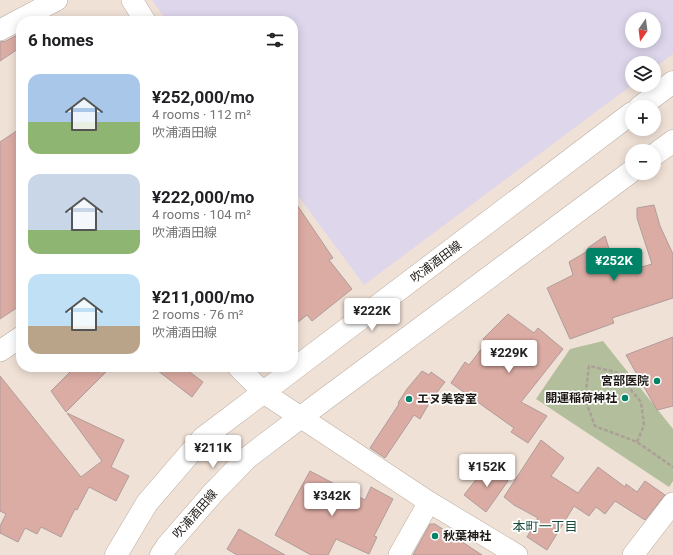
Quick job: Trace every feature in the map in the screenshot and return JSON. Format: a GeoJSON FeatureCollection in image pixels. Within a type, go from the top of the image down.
{"type":"FeatureCollection","features":[{"type":"Feature","properties":{"kind":"main road"},"geometry":{"type":"LineString","coordinates":[[649,100],[673,82]]}},
{"type":"Feature","properties":{"kind":"main road","name":"吹浦酒田線"},"geometry":{"type":"LineString","coordinates":[[298,367],[625,118]]}},
{"type":"Feature","properties":{"kind":"main road"},"geometry":{"type":"LineString","coordinates":[[661,150],[673,141]]}},
{"type":"Feature","properties":{"kind":"main road","name":"吹浦酒田線"},"geometry":{"type":"LineString","coordinates":[[161,555],[213,493],[247,458],[625,175]]}},
{"type":"Feature","properties":{"kind":"main road","name":"吹浦酒田線"},"geometry":{"type":"LineString","coordinates":[[116,555],[148,503],[203,438],[292,372]]}},
{"type":"Feature","properties":{"kind":"street"},"geometry":{"type":"LineString","coordinates":[[27,16],[57,0]]}},
{"type":"Feature","properties":{"kind":"street"},"geometry":{"type":"LineString","coordinates":[[132,0],[142,16]]}},
{"type":"Feature","properties":{"kind":"street"},"geometry":{"type":"LineString","coordinates":[[0,30],[16,22]]}},
{"type":"Feature","properties":{"kind":"street"},"geometry":{"type":"LineString","coordinates":[[0,351],[16,340]]}},
{"type":"Feature","properties":{"kind":"street"},"geometry":{"type":"LineString","coordinates":[[243,372],[264,393],[429,502],[517,555]]}},
{"type":"Feature","properties":{"kind":"street"},"geometry":{"type":"LineString","coordinates":[[399,555],[429,502]]}},
{"type":"Feature","properties":{"kind":"street"},"geometry":{"type":"LineString","coordinates":[[633,555],[673,503]]}},
{"type":"Feature","properties":{"kind":"path"},"geometry":{"type":"LineString","coordinates":[[637,442],[644,425],[641,402],[616,372],[589,366],[585,398],[596,426],[637,442],[673,467]]}},
{"type":"Feature","properties":{"kind":"shaded area"},"geometry":{"type":"Polygon","coordinates":[[[152,0],[673,0],[673,54],[661,63],[661,56],[625,56],[625,90],[364,285],[298,196],[298,16],[163,16],[152,0]]]}},
{"type":"Feature","properties":{"kind":"green space"},"geometry":{"type":"Polygon","coordinates":[[[603,341],[673,429],[673,481],[669,487],[536,399],[570,349],[603,341]]]}},
{"type":"Feature","properties":{"kind":"building"},"geometry":{"type":"Polygon","coordinates":[[[16,36],[16,50],[0,61],[0,42],[6,41],[16,36]]]}},
{"type":"Feature","properties":{"kind":"building"},"geometry":{"type":"Polygon","coordinates":[[[16,131],[16,308],[0,319],[0,142],[16,131]]]}},
{"type":"Feature","properties":{"kind":"building"},"geometry":{"type":"Polygon","coordinates":[[[654,205],[660,226],[673,254],[673,298],[612,318],[614,323],[570,339],[547,288],[573,275],[569,262],[586,252],[589,247],[605,236],[617,274],[652,264],[637,218],[637,208],[654,205]]]}},
{"type":"Feature","properties":{"kind":"building"},"geometry":{"type":"Polygon","coordinates":[[[298,206],[333,258],[329,260],[352,289],[312,321],[307,315],[298,322],[298,206]]]}},
{"type":"Feature","properties":{"kind":"building"},"geometry":{"type":"Polygon","coordinates":[[[508,314],[534,333],[538,328],[563,349],[521,402],[547,416],[528,443],[511,432],[514,428],[451,383],[465,362],[469,365],[486,343],[483,339],[508,314]]]}},
{"type":"Feature","properties":{"kind":"building","name":"宮部医院"},"geometry":{"type":"Polygon","coordinates":[[[673,337],[673,406],[657,410],[626,355],[673,337]]]}},
{"type":"Feature","properties":{"kind":"building"},"geometry":{"type":"Polygon","coordinates":[[[422,371],[429,375],[431,372],[445,382],[431,400],[420,419],[414,415],[385,458],[370,448],[407,389],[422,371]]]}},
{"type":"Feature","properties":{"kind":"building"},"geometry":{"type":"Polygon","coordinates":[[[70,372],[106,372],[66,412],[51,391],[70,372]]]}},
{"type":"Feature","properties":{"kind":"building"},"geometry":{"type":"Polygon","coordinates":[[[160,372],[190,372],[203,382],[192,397],[160,372]]]}},
{"type":"Feature","properties":{"kind":"building"},"geometry":{"type":"Polygon","coordinates":[[[0,376],[81,477],[102,461],[67,413],[124,440],[111,467],[129,476],[116,501],[89,487],[77,510],[75,509],[61,537],[41,527],[37,534],[25,528],[18,542],[0,533],[0,526],[6,514],[0,511],[0,376]]]}},
{"type":"Feature","properties":{"kind":"building"},"geometry":{"type":"Polygon","coordinates":[[[541,440],[564,458],[551,476],[578,493],[598,467],[625,487],[626,484],[637,492],[645,481],[665,495],[645,520],[615,501],[605,514],[596,507],[589,516],[574,506],[547,550],[527,537],[538,518],[514,505],[504,497],[541,440]]]}},
{"type":"Feature","properties":{"kind":"building"},"geometry":{"type":"Polygon","coordinates":[[[489,463],[508,481],[486,512],[464,495],[489,463]]]}},
{"type":"Feature","properties":{"kind":"building"},"geometry":{"type":"Polygon","coordinates":[[[310,471],[365,500],[371,487],[393,499],[374,536],[377,537],[369,554],[336,539],[328,555],[311,555],[275,535],[310,471]]]}},
{"type":"Feature","properties":{"kind":"building","name":"秋葉神社"},"geometry":{"type":"Polygon","coordinates":[[[430,524],[435,524],[482,555],[413,555],[430,524]]]}},
{"type":"Feature","properties":{"kind":"building"},"geometry":{"type":"Polygon","coordinates":[[[239,529],[285,555],[237,555],[227,549],[239,529]]]}},
{"type":"Feature","properties":{"kind":"place","name":"宮部医院"},"geometry":{"type":"Point","coordinates":[657,381]}},
{"type":"Feature","properties":{"kind":"place","name":"開運稲荷神社"},"geometry":{"type":"Point","coordinates":[625,398]}},
{"type":"Feature","properties":{"kind":"place","name":"エヌ美容室"},"geometry":{"type":"Point","coordinates":[409,399]}},
{"type":"Feature","properties":{"kind":"place","name":"秋葉神社"},"geometry":{"type":"Point","coordinates":[435,536]}},
{"type":"Feature","properties":{"kind":"district","name":"本町一丁目"},"geometry":{"type":"Point","coordinates":[545,526]}}]}
